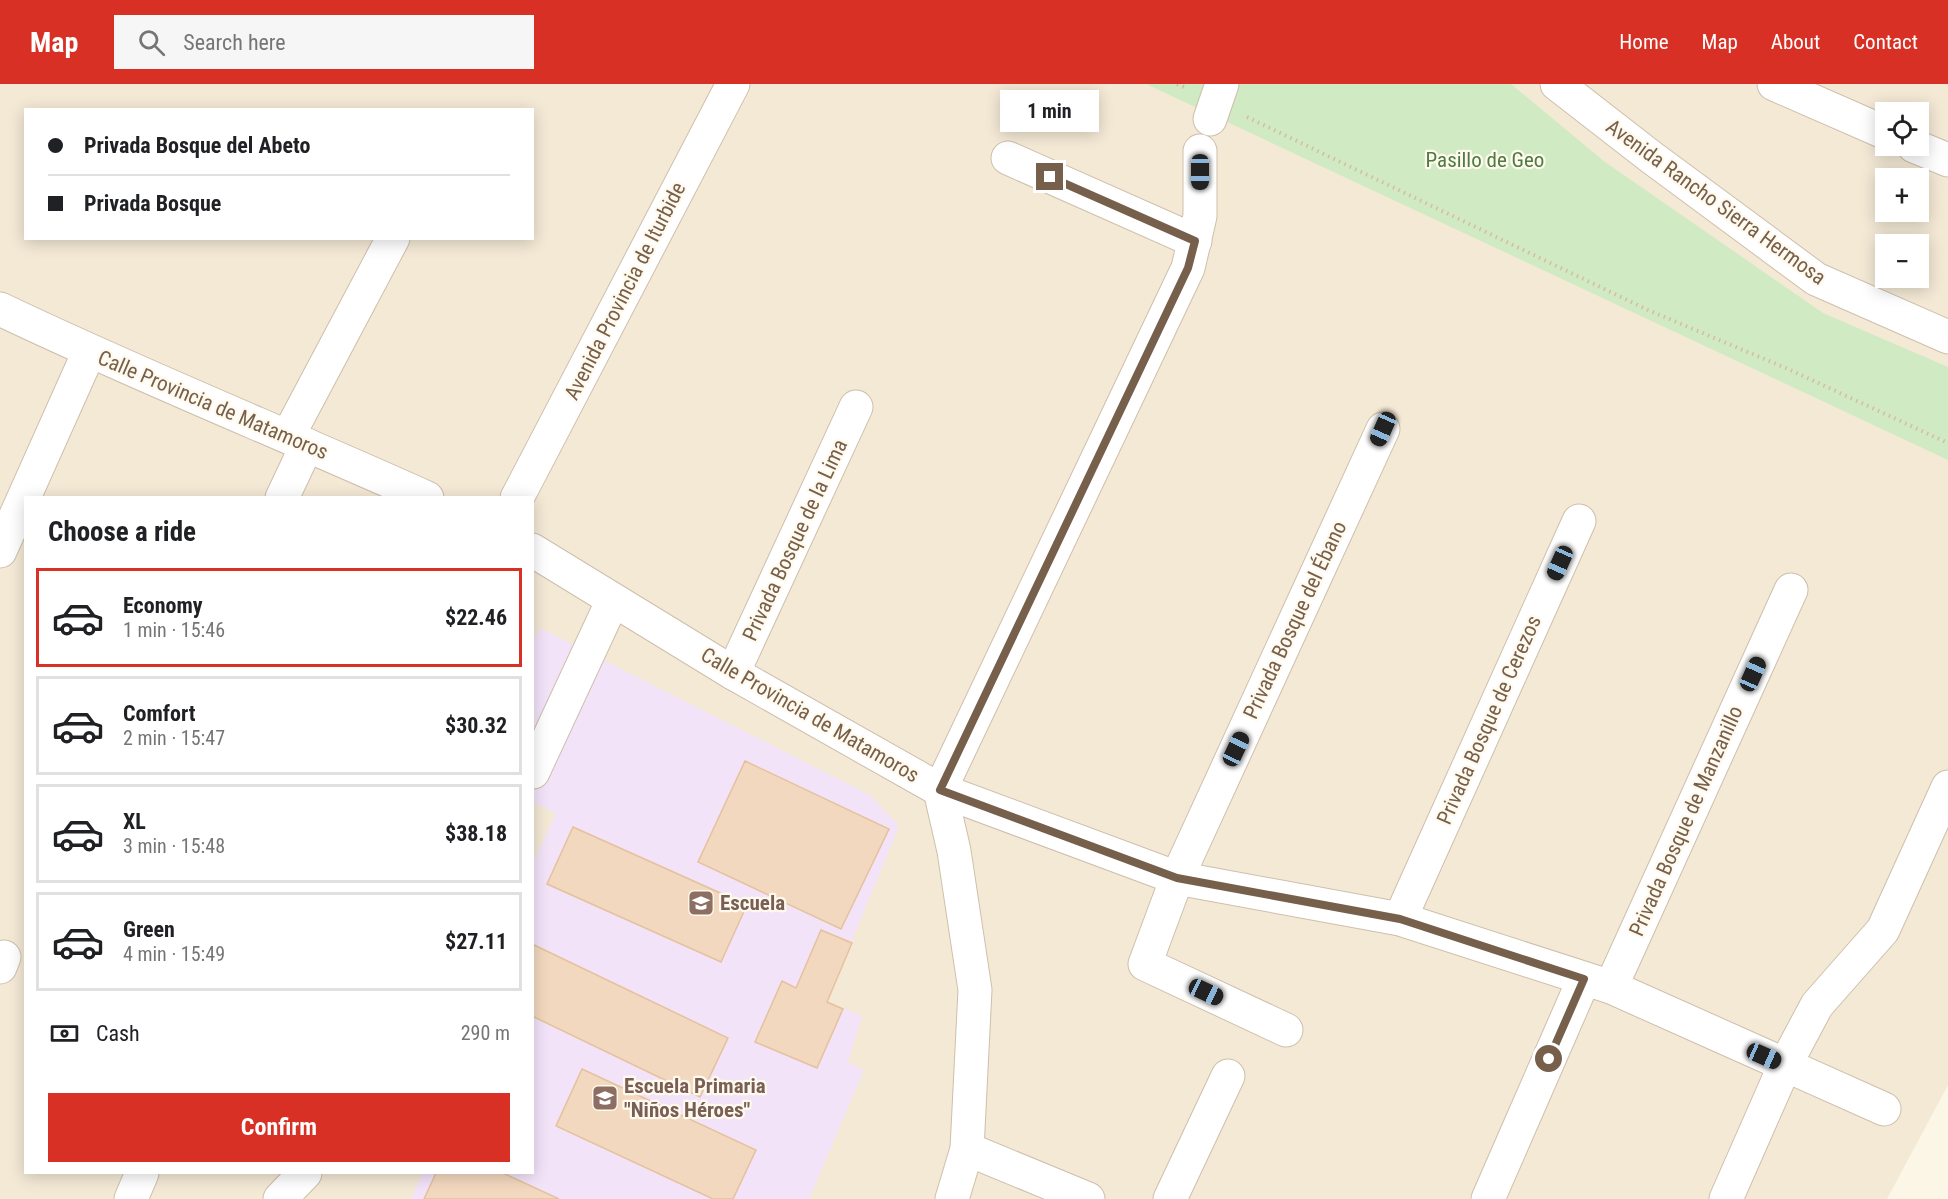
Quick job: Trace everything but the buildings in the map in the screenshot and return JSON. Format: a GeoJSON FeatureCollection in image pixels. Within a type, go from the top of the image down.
{"type":"FeatureCollection","features":[{"type":"Feature","properties":{"kind":"street","name":"Avenida Provincia de Iturbide"},"geometry":{"type":"LineString","coordinates":[[518,496],[733,84]]}},
{"type":"Feature","properties":{"kind":"street","name":"Avenida Rancho Sierra Hermosa"},"geometry":{"type":"LineString","coordinates":[[1557,84],[1816,279],[1948,336]]}},
{"type":"Feature","properties":{"kind":"street"},"geometry":{"type":"LineString","coordinates":[[1774,84],[1875,128]]}},
{"type":"Feature","properties":{"kind":"street"},"geometry":{"type":"LineString","coordinates":[[952,1199],[967,1149],[975,990],[954,851],[940,790],[1188,268],[1200,216],[1200,151]]}},
{"type":"Feature","properties":{"kind":"street"},"geometry":{"type":"LineString","coordinates":[[1929,152],[1948,160]]}},
{"type":"Feature","properties":{"kind":"street"},"geometry":{"type":"LineString","coordinates":[[1008,158],[1195,241]]}},
{"type":"Feature","properties":{"kind":"street"},"geometry":{"type":"LineString","coordinates":[[283,496],[298,440],[392,240]]}},
{"type":"Feature","properties":{"kind":"street","name":"Calle Provincia de Matamoros"},"geometry":{"type":"LineString","coordinates":[[0,309],[89,352],[298,440],[423,496]]}},
{"type":"Feature","properties":{"kind":"street"},"geometry":{"type":"LineString","coordinates":[[25,496],[89,352]]}},
{"type":"Feature","properties":{"kind":"street","name":"Privada Bosque de la Lima"},"geometry":{"type":"LineString","coordinates":[[733,673],[856,407]]}},
{"type":"Feature","properties":{"kind":"street","name":"Privada Bosque del Ébano"},"geometry":{"type":"LineString","coordinates":[[1286,1030],[1145,964],[1177,878],[1383,429]]}},
{"type":"Feature","properties":{"kind":"street"},"geometry":{"type":"LineString","coordinates":[[0,551],[24,497]]}},
{"type":"Feature","properties":{"kind":"street","name":"Privada Bosque de Cerezos"},"geometry":{"type":"LineString","coordinates":[[1400,919],[1579,521]]}},
{"type":"Feature","properties":{"kind":"street","name":"Calle Provincia de Matamoros"},"geometry":{"type":"LineString","coordinates":[[534,551],[733,673],[940,790],[1177,878],[1400,919],[1597,983],[1884,1109]]}},
{"type":"Feature","properties":{"kind":"street","name":"Privada Bosque de Manzanillo"},"geometry":{"type":"LineString","coordinates":[[1488,1199],[1791,590]]}},
{"type":"Feature","properties":{"kind":"street"},"geometry":{"type":"LineString","coordinates":[[534,770],[613,600]]}},
{"type":"Feature","properties":{"kind":"street"},"geometry":{"type":"LineString","coordinates":[[1726,1199],[1785,1065],[1817,1005],[1883,930],[1948,787]]}},
{"type":"Feature","properties":{"kind":"street"},"geometry":{"type":"LineString","coordinates":[[1170,1199],[1228,1076]]}},
{"type":"Feature","properties":{"kind":"street"},"geometry":{"type":"LineString","coordinates":[[967,1149],[1088,1199]]}},
{"type":"Feature","properties":{"kind":"street"},"geometry":{"type":"LineString","coordinates":[[131,1199],[142,1174]]}},
{"type":"Feature","properties":{"kind":"street"},"geometry":{"type":"LineString","coordinates":[[280,1199],[304,1174]]}},
{"type":"Feature","properties":{"kind":"path"},"geometry":{"type":"LineString","coordinates":[[1177,84],[1648,310],[1788,369],[1948,443]]}},
{"type":"Feature","properties":{"kind":"shaded area"},"geometry":{"type":"Polygon","coordinates":[[[0,84],[1948,84],[1948,1085],[1887,1199],[0,1199],[0,84]]]}},
{"type":"Feature","properties":{"kind":"shaded area","name":"Escuela"},"geometry":{"type":"Polygon","coordinates":[[[540,628],[870,795],[899,826],[827,1002],[862,1016],[848,1062],[864,1070],[809,1199],[411,1199],[423,1174],[534,1174],[534,861],[556,813],[534,802],[534,640],[540,628]]]}},
{"type":"Feature","properties":{"kind":"green space","name":"Pasillo de Geo"},"geometry":{"type":"Polygon","coordinates":[[[1146,84],[1511,84],[1605,162],[1823,313],[1948,367],[1948,460],[1146,84]]]}},
{"type":"Feature","properties":{"kind":"place","name":"Escuela"},"geometry":{"type":"Point","coordinates":[701,903]}},
{"type":"Feature","properties":{"kind":"place","name":"Escuela Primaria \"Niños Héroes\""},"geometry":{"type":"Point","coordinates":[605,1098]}},
{"type":"Feature","properties":{"kind":"route"},"geometry":{"type":"LineString","coordinates":[[1050,177],[1195,241],[1188,268],[940,790],[1177,878],[1400,919],[1584,979],[1549,1059]]}}]}
